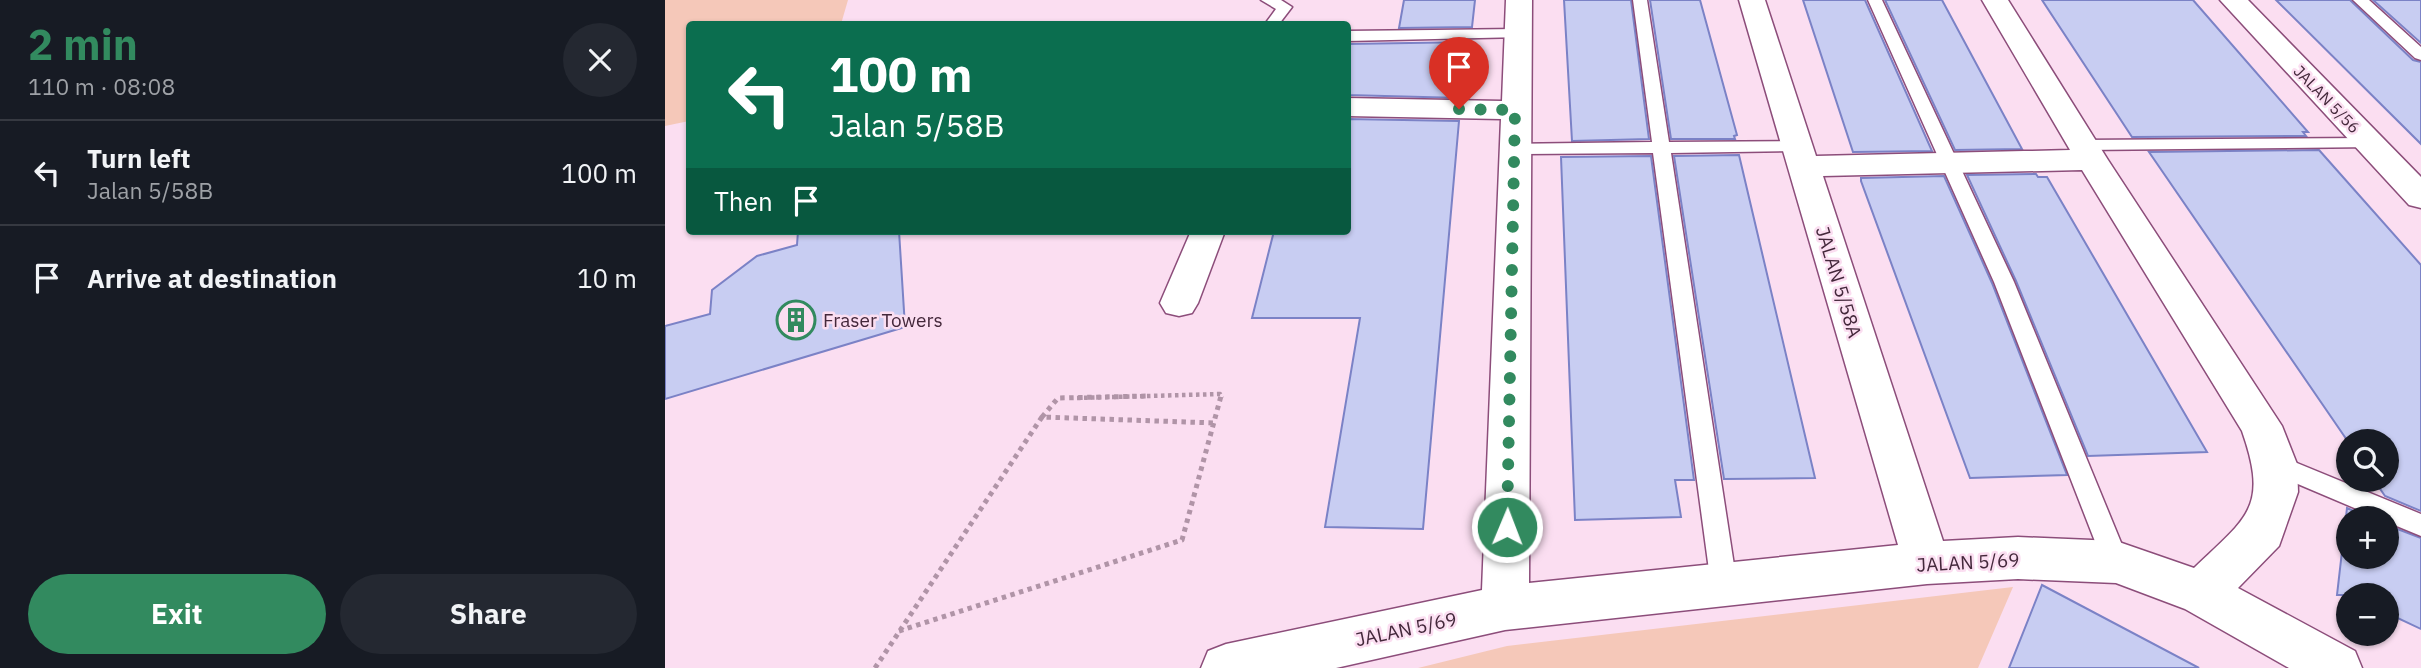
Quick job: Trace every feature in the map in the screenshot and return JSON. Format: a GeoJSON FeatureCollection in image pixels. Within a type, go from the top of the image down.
{"type":"FeatureCollection","features":[{"type":"Feature","properties":{"kind":"street","name":"JALAN 5/58A"},"geometry":{"type":"LineString","coordinates":[[1752,0],[1927,564]]}},
{"type":"Feature","properties":{"kind":"street"},"geometry":{"type":"LineString","coordinates":[[1995,0],[2087,153],[2261,426],[2275,464],[2276,492],[2263,532],[2201,593],[2336,668]]}},
{"type":"Feature","properties":{"kind":"street","name":"JALAN 5/56"},"geometry":{"type":"LineString","coordinates":[[2233,0],[2421,197]]}},
{"type":"Feature","properties":{"kind":"street"},"geometry":{"type":"LineString","coordinates":[[1505,608],[1518,17]]}},
{"type":"Feature","properties":{"kind":"street"},"geometry":{"type":"LineString","coordinates":[[1351,107],[1515,110]]}},
{"type":"Feature","properties":{"kind":"street"},"geometry":{"type":"LineString","coordinates":[[1800,156],[1948,163],[2087,153]]}},
{"type":"Feature","properties":{"kind":"street"},"geometry":{"type":"LineString","coordinates":[[1179,303],[1206,235]]}},
{"type":"Feature","properties":{"kind":"street","name":"JALAN 5/69"},"geometry":{"type":"LineString","coordinates":[[1226,668],[1505,608],[1927,564],[2018,558],[2116,562],[2201,593]]}},
{"type":"Feature","properties":{"kind":"lane"},"geometry":{"type":"LineString","coordinates":[[1268,0],[1288,4],[1274,21]]}},
{"type":"Feature","properties":{"kind":"lane"},"geometry":{"type":"LineString","coordinates":[[1640,0],[1724,585]]}},
{"type":"Feature","properties":{"kind":"lane"},"geometry":{"type":"LineString","coordinates":[[1875,0],[2004,282],[2116,562]]}},
{"type":"Feature","properties":{"kind":"lane"},"geometry":{"type":"LineString","coordinates":[[2360,0],[2421,55]]}},
{"type":"Feature","properties":{"kind":"lane"},"geometry":{"type":"LineString","coordinates":[[1351,36],[1518,17]]}},
{"type":"Feature","properties":{"kind":"lane"},"geometry":{"type":"LineString","coordinates":[[2087,153],[2369,143]]}},
{"type":"Feature","properties":{"kind":"lane"},"geometry":{"type":"LineString","coordinates":[[1515,149],[1661,147],[1800,156]]}},
{"type":"Feature","properties":{"kind":"lane"},"geometry":{"type":"LineString","coordinates":[[2275,464],[2421,525]]}},
{"type":"Feature","properties":{"kind":"path"},"geometry":{"type":"LineString","coordinates":[[875,668],[899,631],[1042,417],[1058,398],[1220,394],[1222,398],[1182,540],[899,631]]}},
{"type":"Feature","properties":{"kind":"path"},"geometry":{"type":"LineString","coordinates":[[1042,417],[1215,424]]}},
{"type":"Feature","properties":{"kind":"shaded area"},"geometry":{"type":"Polygon","coordinates":[[[665,0],[848,0],[842,21],[686,21],[686,122],[665,126],[665,0]]]}},
{"type":"Feature","properties":{"kind":"shaded area"},"geometry":{"type":"Polygon","coordinates":[[[2013,587],[1978,668],[1418,668],[1507,646],[2013,587]]]}},
{"type":"Feature","properties":{"kind":"building"},"geometry":{"type":"Polygon","coordinates":[[[1404,0],[1475,0],[1472,27],[1399,28],[1404,0]]]}},
{"type":"Feature","properties":{"kind":"building"},"geometry":{"type":"Polygon","coordinates":[[[1564,0],[1631,0],[1649,139],[1572,141],[1564,0]]]}},
{"type":"Feature","properties":{"kind":"building"},"geometry":{"type":"Polygon","coordinates":[[[1650,0],[1700,0],[1737,135],[1734,136],[1735,139],[1671,139],[1650,0]]]}},
{"type":"Feature","properties":{"kind":"building"},"geometry":{"type":"Polygon","coordinates":[[[1803,0],[1865,0],[1932,151],[1853,152],[1803,0]]]}},
{"type":"Feature","properties":{"kind":"building"},"geometry":{"type":"Polygon","coordinates":[[[1885,0],[1942,0],[2022,149],[1955,150],[1885,0]]]}},
{"type":"Feature","properties":{"kind":"building"},"geometry":{"type":"Polygon","coordinates":[[[2042,0],[2193,0],[2308,132],[2303,132],[2306,136],[2132,137],[2042,0]]]}},
{"type":"Feature","properties":{"kind":"building"},"geometry":{"type":"Polygon","coordinates":[[[2276,0],[2350,0],[2413,60],[2421,62],[2421,144],[2276,0]]]}},
{"type":"Feature","properties":{"kind":"building"},"geometry":{"type":"Polygon","coordinates":[[[2373,0],[2421,0],[2421,43],[2373,0]]]}},
{"type":"Feature","properties":{"kind":"building"},"geometry":{"type":"Polygon","coordinates":[[[1472,42],[1467,82],[1463,82],[1461,98],[1351,95],[1351,44],[1472,42]]]}},
{"type":"Feature","properties":{"kind":"building"},"geometry":{"type":"Polygon","coordinates":[[[1351,119],[1459,121],[1423,529],[1325,527],[1360,318],[1252,318],[1273,235],[1351,235],[1351,119]]]}},
{"type":"Feature","properties":{"kind":"building"},"geometry":{"type":"Polygon","coordinates":[[[2319,150],[2421,265],[2421,511],[2385,496],[2382,492],[2399,492],[2399,429],[2339,429],[2149,152],[2319,150]]]}},
{"type":"Feature","properties":{"kind":"building"},"geometry":{"type":"Polygon","coordinates":[[[1739,155],[1815,478],[1724,479],[1674,156],[1739,155]]]}},
{"type":"Feature","properties":{"kind":"building"},"geometry":{"type":"Polygon","coordinates":[[[1651,156],[1694,480],[1675,480],[1681,517],[1575,520],[1561,157],[1651,156]]]}},
{"type":"Feature","properties":{"kind":"building"},"geometry":{"type":"Polygon","coordinates":[[[2036,174],[2038,177],[2047,177],[2207,452],[2088,456],[2016,281],[1967,175],[2036,174]]]}},
{"type":"Feature","properties":{"kind":"building"},"geometry":{"type":"Polygon","coordinates":[[[1944,176],[1992,283],[2067,475],[1970,478],[1861,181],[1861,178],[1944,176]]]}},
{"type":"Feature","properties":{"kind":"building","name":"Fraser Towers"},"geometry":{"type":"Polygon","coordinates":[[[798,235],[899,235],[905,327],[665,399],[665,326],[710,314],[712,290],[757,256],[797,245],[798,235]]]}},
{"type":"Feature","properties":{"kind":"building"},"geometry":{"type":"Polygon","coordinates":[[[2399,530],[2421,538],[2421,629],[2399,619],[2399,583],[2338,583],[2340,569],[2399,569],[2399,530]]]}},
{"type":"Feature","properties":{"kind":"building"},"geometry":{"type":"Polygon","coordinates":[[[2042,585],[2199,668],[2009,668],[2042,585]]]}},
{"type":"Feature","properties":{"kind":"place","name":"Fraser Towers"},"geometry":{"type":"Point","coordinates":[796,320]}},
{"type":"Feature","properties":{"kind":"route"},"geometry":{"type":"LineString","coordinates":[[1459,109],[1515,110],[1507,527]]}}]}
